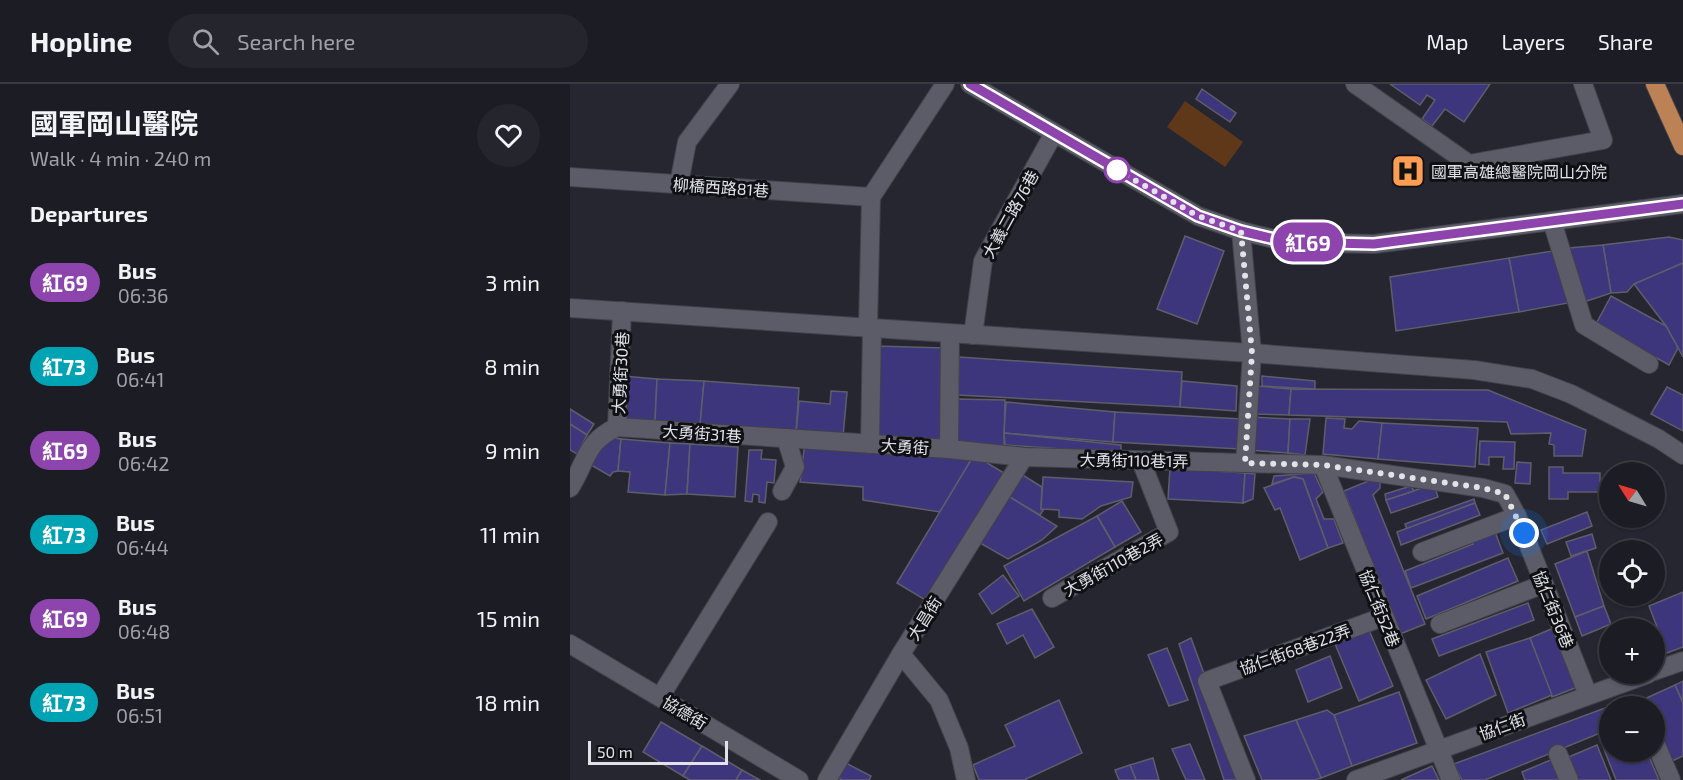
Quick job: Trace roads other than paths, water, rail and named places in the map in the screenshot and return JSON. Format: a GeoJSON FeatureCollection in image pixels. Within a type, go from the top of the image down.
{"type":"FeatureCollection","features":[{"type":"Feature","properties":{"kind":"main road"},"geometry":{"type":"LineString","coordinates":[[1655,84],[1683,146]]}},
{"type":"Feature","properties":{"kind":"street"},"geometry":{"type":"LineString","coordinates":[[679,184],[687,142],[730,84]]}},
{"type":"Feature","properties":{"kind":"street"},"geometry":{"type":"LineString","coordinates":[[870,444],[871,196],[945,84]]}},
{"type":"Feature","properties":{"kind":"street"},"geometry":{"type":"LineString","coordinates":[[970,84],[1198,216],[1241,231],[1287,242],[1374,244],[1683,204]]}},
{"type":"Feature","properties":{"kind":"street"},"geometry":{"type":"LineString","coordinates":[[1355,84],[1469,164],[1603,140],[1583,84]]}},
{"type":"Feature","properties":{"kind":"street","name":"大義二路76巷"},"geometry":{"type":"LineString","coordinates":[[973,336],[983,261],[1054,133]]}},
{"type":"Feature","properties":{"kind":"street","name":"柳橋西路81巷"},"geometry":{"type":"LineString","coordinates":[[570,177],[871,196]]}},
{"type":"Feature","properties":{"kind":"street"},"geometry":{"type":"LineString","coordinates":[[1552,221],[1584,325],[1649,364]]}},
{"type":"Feature","properties":{"kind":"street"},"geometry":{"type":"LineString","coordinates":[[1241,231],[1252,353],[1245,463]]}},
{"type":"Feature","properties":{"kind":"street"},"geometry":{"type":"LineString","coordinates":[[570,308],[1474,370],[1532,379],[1571,394],[1650,434],[1683,455]]}},
{"type":"Feature","properties":{"kind":"street","name":"大勇街30巷"},"geometry":{"type":"LineString","coordinates":[[570,488],[589,449],[603,434],[617,427],[622,311]]}},
{"type":"Feature","properties":{"kind":"street"},"geometry":{"type":"LineString","coordinates":[[949,449],[950,334]]}},
{"type":"Feature","properties":{"kind":"street","name":"大勇街31巷"},"geometry":{"type":"LineString","coordinates":[[617,427],[786,438]]}},
{"type":"Feature","properties":{"kind":"street"},"geometry":{"type":"LineString","coordinates":[[782,491],[795,467],[786,438]]}},
{"type":"Feature","properties":{"kind":"street","name":"大勇街"},"geometry":{"type":"LineString","coordinates":[[786,438],[949,449],[1024,458]]}},
{"type":"Feature","properties":{"kind":"street","name":"大勇街110巷1弄"},"geometry":{"type":"LineString","coordinates":[[1024,458],[1323,465]]}},
{"type":"Feature","properties":{"kind":"street","name":"大昌街"},"geometry":{"type":"LineString","coordinates":[[827,780],[901,654],[1024,458]]}},
{"type":"Feature","properties":{"kind":"street","name":"大勇街110巷2弄"},"geometry":{"type":"LineString","coordinates":[[1052,598],[1169,532],[1141,461]]}},
{"type":"Feature","properties":{"kind":"street","name":"協仁街36巷"},"geometry":{"type":"LineString","coordinates":[[1323,465],[1483,488],[1505,494],[1517,516],[1588,695]]}},
{"type":"Feature","properties":{"kind":"street","name":"協仁街52巷"},"geometry":{"type":"LineString","coordinates":[[1323,465],[1451,780]]}},
{"type":"Feature","properties":{"kind":"street"},"geometry":{"type":"LineString","coordinates":[[1422,552],[1517,516]]}},
{"type":"Feature","properties":{"kind":"street"},"geometry":{"type":"LineString","coordinates":[[660,697],[768,522]]}},
{"type":"Feature","properties":{"kind":"street"},"geometry":{"type":"LineString","coordinates":[[1440,624],[1544,584]]}},
{"type":"Feature","properties":{"kind":"street","name":"協仁街68巷22弄"},"geometry":{"type":"LineString","coordinates":[[1246,780],[1208,681],[1383,617]]}},
{"type":"Feature","properties":{"kind":"street","name":"協德街"},"geometry":{"type":"LineString","coordinates":[[570,644],[799,780]]}},
{"type":"Feature","properties":{"kind":"street"},"geometry":{"type":"LineString","coordinates":[[901,654],[939,700],[958,748],[966,780]]}},
{"type":"Feature","properties":{"kind":"street"},"geometry":{"type":"LineString","coordinates":[[1665,667],[1683,661]]}},
{"type":"Feature","properties":{"kind":"street","name":"協仁街"},"geometry":{"type":"LineString","coordinates":[[1356,780],[1619,684]]}},
{"type":"Feature","properties":{"kind":"street"},"geometry":{"type":"LineString","coordinates":[[1558,754],[1569,780]]}},
{"type":"Feature","properties":{"kind":"street"},"geometry":{"type":"LineString","coordinates":[[1663,762],[1671,780]]}},
{"type":"Feature","properties":{"kind":"place","name":"國軍高雄總醫院岡山分院"},"geometry":{"type":"Point","coordinates":[1408,171]}}]}
